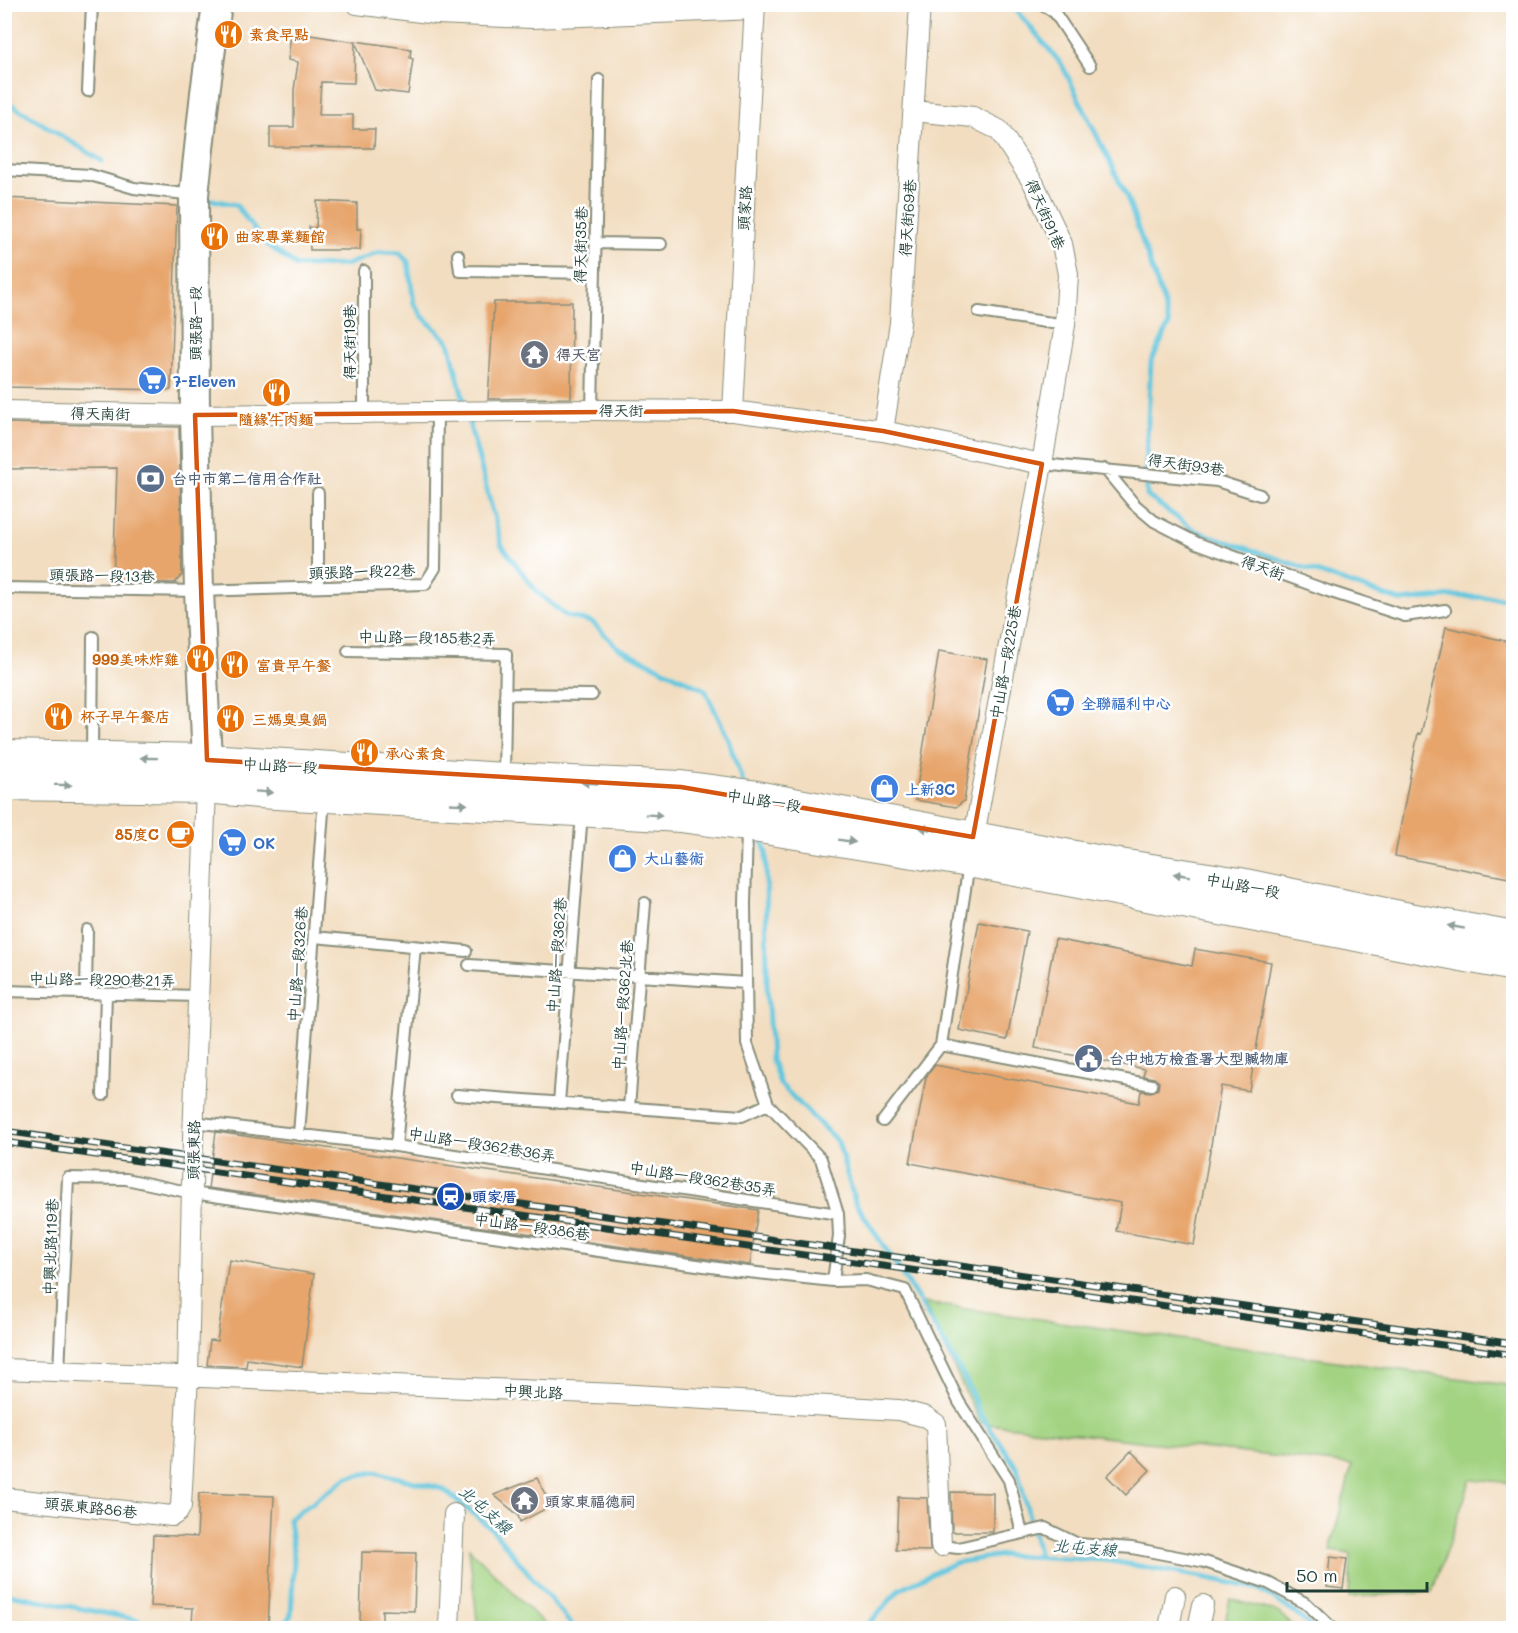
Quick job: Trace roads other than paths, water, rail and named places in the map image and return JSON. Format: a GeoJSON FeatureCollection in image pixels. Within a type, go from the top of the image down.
{"type":"FeatureCollection","features":[{"type":"Feature","properties":{"kind":"main road","name":"中山路一段"},"geometry":{"type":"LineString","coordinates":[[4,756],[92,757],[207,774],[324,796],[680,816],[1107,863],[1240,884],[1514,938]]}},
{"type":"Feature","properties":{"kind":"main road","name":"中山路一段"},"geometry":{"type":"LineString","coordinates":[[4,784],[207,774],[504,779],[681,787],[751,796],[971,849],[1514,965]]}},
{"type":"Feature","properties":{"kind":"street","name":"頭張路一段"},"geometry":{"type":"LineString","coordinates":[[207,774],[199,591],[195,415],[194,195],[204,93],[217,4]]}},
{"type":"Feature","properties":{"kind":"street"},"geometry":{"type":"LineString","coordinates":[[357,4],[437,14],[532,18],[758,6]]}},
{"type":"Feature","properties":{"kind":"street","name":"得天街69巷"},"geometry":{"type":"LineString","coordinates":[[883,430],[900,323],[920,4]]}},
{"type":"Feature","properties":{"kind":"street","name":"頭家路"},"geometry":{"type":"LineString","coordinates":[[733,411],[758,6]]}},
{"type":"Feature","properties":{"kind":"street","name":"得天街91巷"},"geometry":{"type":"LineString","coordinates":[[914,111],[973,117],[999,130],[1034,184],[1062,244],[1068,274],[1065,325],[1042,464]]}},
{"type":"Feature","properties":{"kind":"street","name":"得天街"},"geometry":{"type":"LineString","coordinates":[[195,415],[592,410],[733,411],[883,430],[1042,464]]}},
{"type":"Feature","properties":{"kind":"street","name":"得天南街"},"geometry":{"type":"LineString","coordinates":[[4,411],[195,415]]}},
{"type":"Feature","properties":{"kind":"street","name":"中山路一段225巷"},"geometry":{"type":"LineString","coordinates":[[971,849],[1042,464]]}},
{"type":"Feature","properties":{"kind":"street","name":"頭張東路"},"geometry":{"type":"LineString","coordinates":[[178,1512],[181,1506],[188,1376],[193,1122],[207,774]]}},
{"type":"Feature","properties":{"kind":"street","name":"中興北路"},"geometry":{"type":"LineString","coordinates":[[4,1368],[617,1394],[899,1410],[926,1417],[936,1424],[941,1546]]}},
{"type":"Feature","properties":{"kind":"street","name":"頭張東路86巷"},"geometry":{"type":"LineString","coordinates":[[4,1498],[172,1516],[178,1512]]}},
{"type":"Feature","properties":{"kind":"street"},"geometry":{"type":"LineString","coordinates":[[449,1629],[454,1514]]}},
{"type":"Feature","properties":{"kind":"street"},"geometry":{"type":"LineString","coordinates":[[1168,1629],[1175,1596]]}},
{"type":"Feature","properties":{"kind":"street"},"geometry":{"type":"LineString","coordinates":[[1198,1629],[1203,1605]]}},
{"type":"Feature","properties":{"kind":"lane"},"geometry":{"type":"LineString","coordinates":[[88,91],[92,4]]}},
{"type":"Feature","properties":{"kind":"lane"},"geometry":{"type":"LineString","coordinates":[[1042,4],[1055,13],[1090,66]]}},
{"type":"Feature","properties":{"kind":"lane","name":"得天街35巷"},"geometry":{"type":"LineString","coordinates":[[592,410],[598,80]]}},
{"type":"Feature","properties":{"kind":"lane"},"geometry":{"type":"LineString","coordinates":[[4,170],[90,175],[134,188],[194,195]]}},
{"type":"Feature","properties":{"kind":"lane"},"geometry":{"type":"LineString","coordinates":[[595,243],[661,244]]}},
{"type":"Feature","properties":{"kind":"lane"},"geometry":{"type":"LineString","coordinates":[[458,255],[460,271],[595,273]]}},
{"type":"Feature","properties":{"kind":"lane","name":"得天街19巷"},"geometry":{"type":"LineString","coordinates":[[364,271],[364,414]]}},
{"type":"Feature","properties":{"kind":"lane"},"geometry":{"type":"LineString","coordinates":[[979,312],[1065,325]]}},
{"type":"Feature","properties":{"kind":"lane","name":"頭張路一段22巷"},"geometry":{"type":"LineString","coordinates":[[199,591],[425,584],[435,568],[437,413]]}},
{"type":"Feature","properties":{"kind":"lane","name":"得天街93巷"},"geometry":{"type":"LineString","coordinates":[[1042,464],[1218,481],[1260,495]]}},
{"type":"Feature","properties":{"kind":"lane","name":"得天街"},"geometry":{"type":"LineString","coordinates":[[1105,469],[1134,504],[1154,521],[1197,543],[1328,591],[1405,616],[1445,610]]}},
{"type":"Feature","properties":{"kind":"lane"},"geometry":{"type":"LineString","coordinates":[[318,493],[318,587]]}},
{"type":"Feature","properties":{"kind":"lane","name":"頭張路一段13巷"},"geometry":{"type":"LineString","coordinates":[[4,588],[199,591]]}},
{"type":"Feature","properties":{"kind":"lane"},"geometry":{"type":"LineString","coordinates":[[92,757],[93,637]]}},
{"type":"Feature","properties":{"kind":"lane","name":"中山路一段185巷2弄"},"geometry":{"type":"LineString","coordinates":[[348,651],[506,654],[506,694]]}},
{"type":"Feature","properties":{"kind":"lane"},"geometry":{"type":"LineString","coordinates":[[504,779],[506,694],[592,696]]}},
{"type":"Feature","properties":{"kind":"lane","name":"中山路一段326巷"},"geometry":{"type":"LineString","coordinates":[[299,1135],[324,796]]}},
{"type":"Feature","properties":{"kind":"lane","name":"中山路一段362巷"},"geometry":{"type":"LineString","coordinates":[[559,1103],[582,810]]}},
{"type":"Feature","properties":{"kind":"lane"},"geometry":{"type":"LineString","coordinates":[[747,825],[745,904],[747,1044],[768,1104],[821,1159],[838,1214],[839,1236],[833,1281]]}},
{"type":"Feature","properties":{"kind":"lane"},"geometry":{"type":"LineString","coordinates":[[883,1121],[941,1045],[971,849]]}},
{"type":"Feature","properties":{"kind":"lane","name":"中山路一段362北巷"},"geometry":{"type":"LineString","coordinates":[[629,1108],[645,903]]}},
{"type":"Feature","properties":{"kind":"lane"},"geometry":{"type":"LineString","coordinates":[[86,993],[87,930]]}},
{"type":"Feature","properties":{"kind":"lane"},"geometry":{"type":"LineString","coordinates":[[314,937],[466,951]]}},
{"type":"Feature","properties":{"kind":"lane"},"geometry":{"type":"LineString","coordinates":[[396,1146],[415,947]]}},
{"type":"Feature","properties":{"kind":"lane"},"geometry":{"type":"LineString","coordinates":[[469,965],[746,983]]}},
{"type":"Feature","properties":{"kind":"lane","name":"中山路一段290巷21弄"},"geometry":{"type":"LineString","coordinates":[[4,991],[198,996]]}},
{"type":"Feature","properties":{"kind":"lane"},"geometry":{"type":"LineString","coordinates":[[102,1095],[105,994]]}},
{"type":"Feature","properties":{"kind":"lane"},"geometry":{"type":"LineString","coordinates":[[941,1045],[1152,1086]]}},
{"type":"Feature","properties":{"kind":"lane"},"geometry":{"type":"LineString","coordinates":[[457,1095],[742,1116],[768,1104]]}},
{"type":"Feature","properties":{"kind":"lane","name":"中山路一段362巷36弄"},"geometry":{"type":"LineString","coordinates":[[193,1122],[396,1146],[564,1172]]}},
{"type":"Feature","properties":{"kind":"lane","name":"中山路一段362巷35弄"},"geometry":{"type":"LineString","coordinates":[[564,1172],[838,1214]]}},
{"type":"Feature","properties":{"kind":"lane","name":"中興北路119巷"},"geometry":{"type":"LineString","coordinates":[[59,1371],[68,1178],[126,1179],[192,1193]]}},
{"type":"Feature","properties":{"kind":"lane","name":"中山路一段386巷"},"geometry":{"type":"LineString","coordinates":[[192,1193],[739,1271],[833,1281],[866,1280],[905,1290],[959,1402],[1009,1480],[1022,1533]]}},
{"type":"Feature","properties":{"kind":"lane"},"geometry":{"type":"LineString","coordinates":[[941,1546],[958,1548],[1045,1528],[1078,1544],[1132,1548],[1205,1562],[1268,1583],[1307,1604],[1332,1629]]}},
{"type":"Feature","properties":{"kind":"waterway"},"geometry":{"type":"LineString","coordinates":[[803,8],[859,4]]}},
{"type":"Feature","properties":{"kind":"waterway"},"geometry":{"type":"LineString","coordinates":[[1009,4],[1062,65],[1127,197],[1163,301],[1169,325],[1151,362],[1146,457],[1147,496],[1196,531],[1401,601],[1453,596],[1514,599]]}},
{"type":"Feature","properties":{"kind":"waterway"},"geometry":{"type":"LineString","coordinates":[[4,100],[102,161]]}},
{"type":"Feature","properties":{"kind":"waterway"},"geometry":{"type":"LineString","coordinates":[[203,198],[236,205],[264,242],[296,266],[346,265],[380,252],[400,253],[408,262],[414,303],[423,317],[449,342],[465,406]]}},
{"type":"Feature","properties":{"kind":"waterway"},"geometry":{"type":"LineString","coordinates":[[467,415],[502,546],[537,592],[566,616],[592,622],[617,647],[705,690],[726,734],[743,783]]}},
{"type":"Feature","properties":{"kind":"waterway"},"geometry":{"type":"LineString","coordinates":[[761,838],[766,852],[767,986],[771,1058],[780,1084],[838,1142],[855,1202],[917,1297],[965,1379],[980,1414],[1017,1468],[1039,1557]]}},
{"type":"Feature","properties":{"kind":"waterway","name":"北屯支線"},"geometry":{"type":"LineString","coordinates":[[283,1628],[291,1615],[294,1558],[289,1519],[348,1477],[375,1472],[443,1489],[492,1529],[574,1628]]}},
{"type":"Feature","properties":{"kind":"waterway","name":"北屯支線"},"geometry":{"type":"LineString","coordinates":[[865,1628],[900,1589],[954,1563],[1002,1555],[1105,1560],[1259,1589],[1294,1612],[1312,1628]]}},
{"type":"Feature","properties":{"kind":"waterway","name":"北屯支線"},"geometry":{"type":"LineString","coordinates":[[4,1593],[133,1619],[161,1628]]}},
{"type":"Feature","properties":{"kind":"railway"},"geometry":{"type":"LineString","coordinates":[[4,1131],[1514,1344]]}},
{"type":"Feature","properties":{"kind":"railway"},"geometry":{"type":"LineString","coordinates":[[4,1142],[1514,1355]]}},
{"type":"Feature","properties":{"kind":"place","name":"素食早點"},"geometry":{"type":"Point","coordinates":[228,34]}},
{"type":"Feature","properties":{"kind":"place","name":"曲家專業麵館"},"geometry":{"type":"Point","coordinates":[214,236]}},
{"type":"Feature","properties":{"kind":"place","name":"得天宮"},"geometry":{"type":"Point","coordinates":[535,354]}},
{"type":"Feature","properties":{"kind":"place","name":"7-Eleven"},"geometry":{"type":"Point","coordinates":[152,381]}},
{"type":"Feature","properties":{"kind":"place","name":"隨緣牛肉麵"},"geometry":{"type":"Point","coordinates":[276,392]}},
{"type":"Feature","properties":{"kind":"place","name":"台中市第二信用合作社"},"geometry":{"type":"Point","coordinates":[151,478]}},
{"type":"Feature","properties":{"kind":"place","name":"999美味炸雞"},"geometry":{"type":"Point","coordinates":[200,659]}},
{"type":"Feature","properties":{"kind":"place","name":"富貴早午餐"},"geometry":{"type":"Point","coordinates":[235,665]}},
{"type":"Feature","properties":{"kind":"place","name":"全聯福利中心"},"geometry":{"type":"Point","coordinates":[1060,703]}},
{"type":"Feature","properties":{"kind":"place","name":"杯子早午餐店"},"geometry":{"type":"Point","coordinates":[59,716]}},
{"type":"Feature","properties":{"kind":"place","name":"三媽臭臭鍋"},"geometry":{"type":"Point","coordinates":[231,719]}},
{"type":"Feature","properties":{"kind":"place","name":"承心素食"},"geometry":{"type":"Point","coordinates":[364,753]}},
{"type":"Feature","properties":{"kind":"place","name":"上新3C"},"geometry":{"type":"Point","coordinates":[884,789]}},
{"type":"Feature","properties":{"kind":"place","name":"85度C"},"geometry":{"type":"Point","coordinates":[180,834]}},
{"type":"Feature","properties":{"kind":"place","name":"OK"},"geometry":{"type":"Point","coordinates":[232,843]}},
{"type":"Feature","properties":{"kind":"place","name":"大山藝術"},"geometry":{"type":"Point","coordinates":[623,858]}},
{"type":"Feature","properties":{"kind":"place","name":"台中地方檢查署大型贓物庫"},"geometry":{"type":"Point","coordinates":[1088,1058]}},
{"type":"Feature","properties":{"kind":"place","name":"頭家厝"},"geometry":{"type":"Point","coordinates":[451,1196]}},
{"type":"Feature","properties":{"kind":"place","name":"頭家東福德祠"},"geometry":{"type":"Point","coordinates":[524,1501]}}]}
